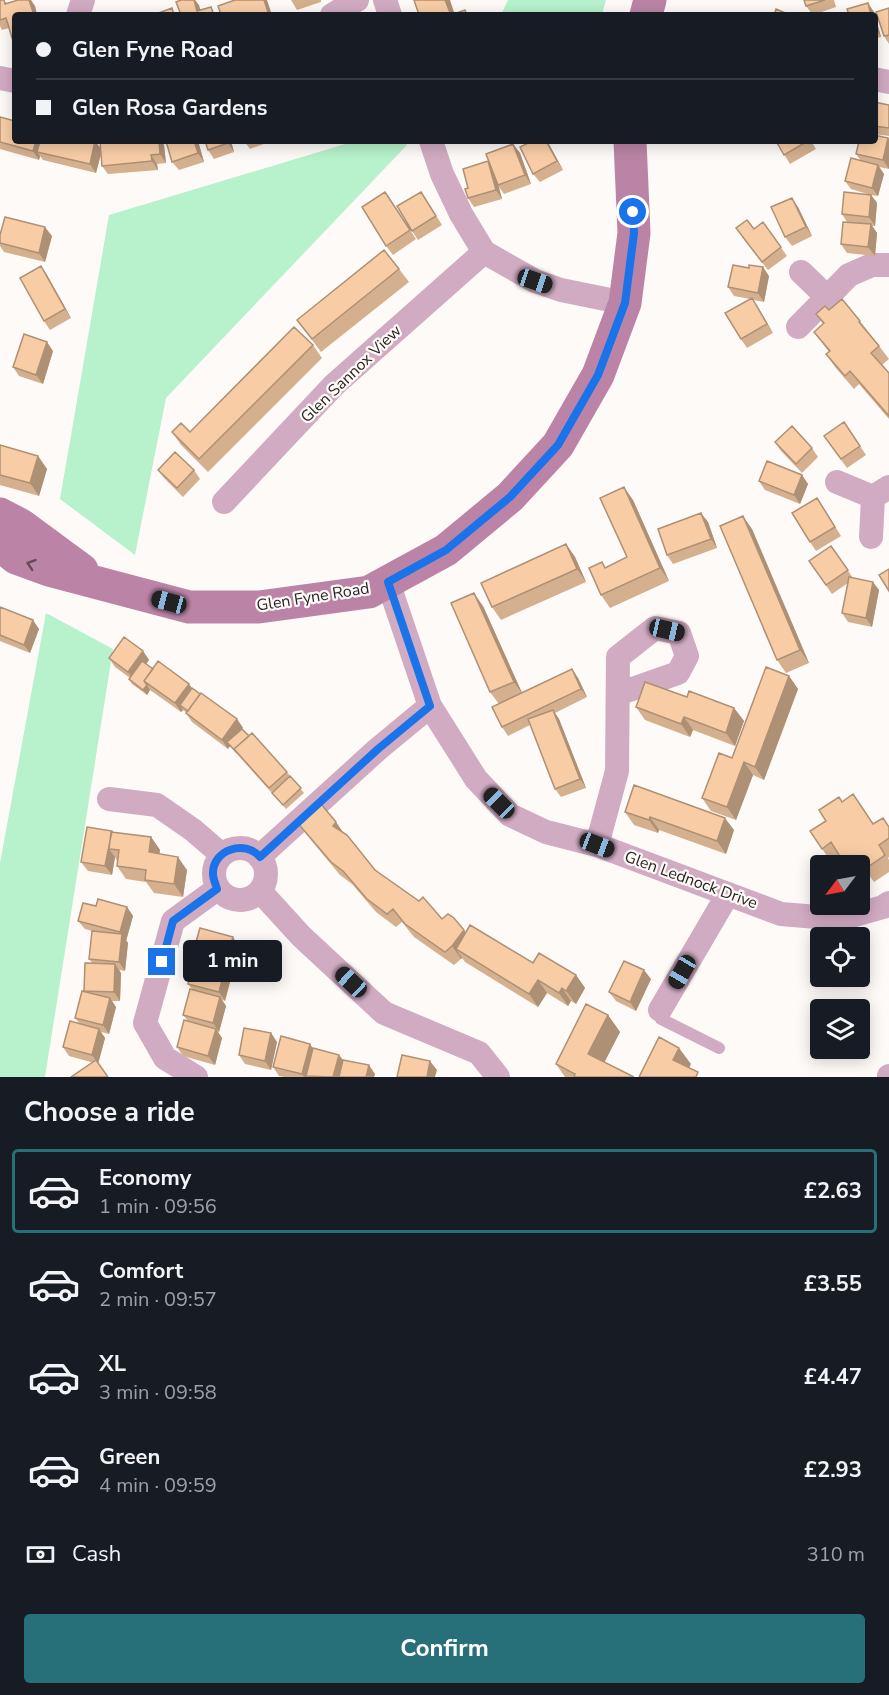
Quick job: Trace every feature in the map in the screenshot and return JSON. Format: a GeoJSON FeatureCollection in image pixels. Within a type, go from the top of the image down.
{"type":"FeatureCollection","features":[{"type":"Feature","properties":{"kind":"street"},"geometry":{"type":"LineString","coordinates":[[337,12],[357,0]]}},
{"type":"Feature","properties":{"kind":"street"},"geometry":{"type":"LineString","coordinates":[[432,144],[442,174],[460,214],[484,252],[535,281],[561,291],[625,303]]}},
{"type":"Feature","properties":{"kind":"street","name":"Glen Fyne Road"},"geometry":{"type":"LineString","coordinates":[[0,545],[16,558],[49,570],[189,607],[259,607],[369,592],[446,550],[510,497],[558,445],[598,375],[625,303],[634,233],[631,145]]}},
{"type":"Feature","properties":{"kind":"street","name":"Glen Sannox View"},"geometry":{"type":"LineString","coordinates":[[224,502],[334,385],[484,252]]}},
{"type":"Feature","properties":{"kind":"street"},"geometry":{"type":"LineString","coordinates":[[798,327],[849,275],[872,265],[889,266]]}},
{"type":"Feature","properties":{"kind":"street"},"geometry":{"type":"LineString","coordinates":[[801,272],[827,297]]}},
{"type":"Feature","properties":{"kind":"street"},"geometry":{"type":"LineString","coordinates":[[837,482],[881,492],[871,537]]}},
{"type":"Feature","properties":{"kind":"street","name":"Glen Fyne Road"},"geometry":{"type":"LineString","coordinates":[[0,514],[21,525],[74,565],[107,585]]}},
{"type":"Feature","properties":{"kind":"street","name":"Glen Lednock Drive"},"geometry":{"type":"LineString","coordinates":[[388,582],[430,706],[476,779],[510,815],[546,832],[597,845],[781,914],[841,919],[887,912]]}},
{"type":"Feature","properties":{"kind":"street"},"geometry":{"type":"LineString","coordinates":[[597,845],[617,771],[618,694]]}},
{"type":"Feature","properties":{"kind":"street"},"geometry":{"type":"LineString","coordinates":[[260,857],[378,749],[430,706]]}},
{"type":"Feature","properties":{"kind":"street"},"geometry":{"type":"LineString","coordinates":[[109,799],[157,805],[193,830],[222,855]]}},
{"type":"Feature","properties":{"kind":"street"},"geometry":{"type":"LineString","coordinates":[[240,847],[255,852],[265,864],[266,880],[260,891],[245,900],[229,899],[217,889],[213,874],[217,859],[222,855],[225,851],[240,847]]}},
{"type":"Feature","properties":{"kind":"street"},"geometry":{"type":"LineString","coordinates":[[196,1077],[165,1058],[145,1023],[173,921],[217,889]]}},
{"type":"Feature","properties":{"kind":"street"},"geometry":{"type":"LineString","coordinates":[[260,891],[301,936],[384,1013],[479,1053],[498,1077]]}},
{"type":"Feature","properties":{"kind":"street"},"geometry":{"type":"LineString","coordinates":[[660,1010],[728,894]]}},
{"type":"Feature","properties":{"kind":"lane"},"geometry":{"type":"LineString","coordinates":[[660,1010],[661,1019],[719,1048]]}},
{"type":"Feature","properties":{"kind":"green space"},"geometry":{"type":"Polygon","coordinates":[[[508,0],[606,0],[603,12],[502,12],[508,0]]]}},
{"type":"Feature","properties":{"kind":"green space"},"geometry":{"type":"Polygon","coordinates":[[[345,144],[407,145],[166,398],[135,555],[60,499],[109,215],[345,144]]]}},
{"type":"Feature","properties":{"kind":"green space"},"geometry":{"type":"Polygon","coordinates":[[[46,613],[113,649],[45,1077],[0,1077],[0,863],[46,613]]]}},
{"type":"Feature","properties":{"kind":"building"},"geometry":{"type":"Polygon","coordinates":[[[0,0],[4,0],[5,4],[18,0],[29,0],[33,12],[12,12],[12,38],[6,18],[0,20],[0,0]]]}},
{"type":"Feature","properties":{"kind":"building"},"geometry":{"type":"Polygon","coordinates":[[[194,0],[197,11],[211,7],[213,12],[180,12],[176,2],[194,0]]]}},
{"type":"Feature","properties":{"kind":"building"},"geometry":{"type":"Polygon","coordinates":[[[235,0],[264,0],[268,12],[220,12],[218,6],[235,0]]]}},
{"type":"Feature","properties":{"kind":"building"},"geometry":{"type":"Polygon","coordinates":[[[414,0],[445,0],[450,12],[418,12],[414,0]]]}},
{"type":"Feature","properties":{"kind":"building"},"geometry":{"type":"Polygon","coordinates":[[[804,0],[825,0],[806,6],[804,0]]]}},
{"type":"Feature","properties":{"kind":"building"},"geometry":{"type":"Polygon","coordinates":[[[868,3],[870,12],[848,12],[847,9],[868,3]]]}},
{"type":"Feature","properties":{"kind":"building"},"geometry":{"type":"Polygon","coordinates":[[[172,8],[173,12],[161,12],[172,8]]]}},
{"type":"Feature","properties":{"kind":"building"},"geometry":{"type":"Polygon","coordinates":[[[889,8],[889,35],[884,36],[878,12],[876,12],[889,8]]]}},
{"type":"Feature","properties":{"kind":"building"},"geometry":{"type":"Polygon","coordinates":[[[878,103],[889,105],[889,128],[878,127],[878,103]]]}},
{"type":"Feature","properties":{"kind":"building"},"geometry":{"type":"Polygon","coordinates":[[[0,117],[12,120],[12,144],[35,144],[33,151],[0,142],[0,117]]]}},
{"type":"Feature","properties":{"kind":"building"},"geometry":{"type":"Polygon","coordinates":[[[878,136],[888,138],[883,160],[856,154],[858,144],[878,144],[878,136]]]}},
{"type":"Feature","properties":{"kind":"building"},"geometry":{"type":"Polygon","coordinates":[[[39,144],[94,144],[90,164],[37,152],[39,144]]]}},
{"type":"Feature","properties":{"kind":"building"},"geometry":{"type":"Polygon","coordinates":[[[100,144],[159,144],[160,154],[151,155],[152,161],[102,166],[100,144]]]}},
{"type":"Feature","properties":{"kind":"building"},"geometry":{"type":"Polygon","coordinates":[[[167,144],[195,144],[198,153],[172,162],[167,144]]]}},
{"type":"Feature","properties":{"kind":"building"},"geometry":{"type":"Polygon","coordinates":[[[206,144],[225,144],[208,150],[206,144]]]}},
{"type":"Feature","properties":{"kind":"building"},"geometry":{"type":"Polygon","coordinates":[[[513,144],[525,175],[498,185],[486,154],[513,144]]]}},
{"type":"Feature","properties":{"kind":"building"},"geometry":{"type":"Polygon","coordinates":[[[526,144],[548,144],[557,161],[533,174],[520,147],[526,144]]]}},
{"type":"Feature","properties":{"kind":"building"},"geometry":{"type":"Polygon","coordinates":[[[778,144],[803,144],[784,155],[778,144]]]}},
{"type":"Feature","properties":{"kind":"building"},"geometry":{"type":"Polygon","coordinates":[[[851,158],[878,165],[872,188],[845,181],[851,158]]]}},
{"type":"Feature","properties":{"kind":"building"},"geometry":{"type":"Polygon","coordinates":[[[488,161],[496,190],[468,198],[463,169],[488,161]]]}},
{"type":"Feature","properties":{"kind":"building"},"geometry":{"type":"Polygon","coordinates":[[[385,192],[410,230],[386,246],[362,207],[385,192]]]}},
{"type":"Feature","properties":{"kind":"building"},"geometry":{"type":"Polygon","coordinates":[[[421,192],[436,216],[412,231],[397,206],[421,192]]]}},
{"type":"Feature","properties":{"kind":"building"},"geometry":{"type":"Polygon","coordinates":[[[844,192],[871,195],[869,217],[842,214],[844,192]]]}},
{"type":"Feature","properties":{"kind":"building"},"geometry":{"type":"Polygon","coordinates":[[[792,198],[806,227],[785,237],[771,207],[792,198]]]}},
{"type":"Feature","properties":{"kind":"building"},"geometry":{"type":"Polygon","coordinates":[[[5,217],[45,227],[39,253],[0,243],[5,217]]]}},
{"type":"Feature","properties":{"kind":"building"},"geometry":{"type":"Polygon","coordinates":[[[747,220],[754,229],[763,222],[781,247],[762,262],[736,228],[747,220]]]}},
{"type":"Feature","properties":{"kind":"building"},"geometry":{"type":"Polygon","coordinates":[[[843,222],[871,224],[868,247],[841,244],[843,222]]]}},
{"type":"Feature","properties":{"kind":"building"},"geometry":{"type":"Polygon","coordinates":[[[384,250],[399,269],[312,339],[297,320],[384,250]]]}},
{"type":"Feature","properties":{"kind":"building"},"geometry":{"type":"Polygon","coordinates":[[[733,265],[749,268],[749,265],[763,267],[758,293],[728,287],[733,265]]]}},
{"type":"Feature","properties":{"kind":"building"},"geometry":{"type":"Polygon","coordinates":[[[41,266],[65,309],[44,321],[20,278],[41,266]]]}},
{"type":"Feature","properties":{"kind":"building"},"geometry":{"type":"Polygon","coordinates":[[[752,298],[767,324],[741,339],[725,313],[752,298]]]}},
{"type":"Feature","properties":{"kind":"building"},"geometry":{"type":"Polygon","coordinates":[[[842,299],[879,346],[871,353],[889,373],[889,416],[850,371],[845,376],[826,354],[830,351],[814,332],[824,323],[816,314],[825,306],[829,310],[842,299]]]}},
{"type":"Feature","properties":{"kind":"building"},"geometry":{"type":"Polygon","coordinates":[[[294,327],[313,345],[199,459],[172,432],[181,423],[190,432],[294,327]]]}},
{"type":"Feature","properties":{"kind":"building"},"geometry":{"type":"Polygon","coordinates":[[[24,334],[47,342],[36,375],[13,367],[24,334]]]}},
{"type":"Feature","properties":{"kind":"building"},"geometry":{"type":"Polygon","coordinates":[[[844,422],[860,446],[841,459],[824,436],[844,422]]]}},
{"type":"Feature","properties":{"kind":"building"},"geometry":{"type":"Polygon","coordinates":[[[792,426],[812,448],[796,464],[775,442],[792,426]]]}},
{"type":"Feature","properties":{"kind":"building"},"geometry":{"type":"Polygon","coordinates":[[[0,445],[38,456],[30,483],[0,475],[0,445]]]}},
{"type":"Feature","properties":{"kind":"building"},"geometry":{"type":"Polygon","coordinates":[[[175,452],[194,470],[177,488],[158,470],[175,452]]]}},
{"type":"Feature","properties":{"kind":"building"},"geometry":{"type":"Polygon","coordinates":[[[767,461],[802,475],[794,495],[759,481],[767,461]]]}},
{"type":"Feature","properties":{"kind":"building"},"geometry":{"type":"Polygon","coordinates":[[[624,487],[660,568],[601,595],[589,568],[602,562],[605,568],[627,557],[600,498],[624,487]]]}},
{"type":"Feature","properties":{"kind":"building"},"geometry":{"type":"Polygon","coordinates":[[[817,498],[835,527],[810,542],[792,513],[817,498]]]}},
{"type":"Feature","properties":{"kind":"building"},"geometry":{"type":"Polygon","coordinates":[[[701,513],[711,539],[667,555],[658,529],[701,513]]]}},
{"type":"Feature","properties":{"kind":"building"},"geometry":{"type":"Polygon","coordinates":[[[743,516],[800,650],[777,660],[720,526],[743,516]]]}},
{"type":"Feature","properties":{"kind":"building"},"geometry":{"type":"Polygon","coordinates":[[[566,544],[577,569],[492,607],[481,583],[566,544]]]}},
{"type":"Feature","properties":{"kind":"building"},"geometry":{"type":"Polygon","coordinates":[[[831,546],[848,570],[826,585],[809,561],[831,546]]]}},
{"type":"Feature","properties":{"kind":"building"},"geometry":{"type":"Polygon","coordinates":[[[889,569],[889,591],[879,575],[889,569]]]}},
{"type":"Feature","properties":{"kind":"building"},"geometry":{"type":"Polygon","coordinates":[[[849,577],[873,582],[866,618],[842,613],[849,577]]]}},
{"type":"Feature","properties":{"kind":"building"},"geometry":{"type":"Polygon","coordinates":[[[474,593],[514,682],[490,692],[451,603],[474,593]]]}},
{"type":"Feature","properties":{"kind":"building"},"geometry":{"type":"Polygon","coordinates":[[[0,607],[33,620],[24,645],[0,635],[0,607]]]}},
{"type":"Feature","properties":{"kind":"building"},"geometry":{"type":"Polygon","coordinates":[[[124,637],[143,651],[128,672],[109,658],[124,637]]]}},
{"type":"Feature","properties":{"kind":"building"},"geometry":{"type":"Polygon","coordinates":[[[142,661],[153,669],[144,681],[147,685],[143,690],[129,679],[142,661]]]}},
{"type":"Feature","properties":{"kind":"building"},"geometry":{"type":"Polygon","coordinates":[[[158,661],[189,684],[175,703],[144,681],[158,661]]]}},
{"type":"Feature","properties":{"kind":"building"},"geometry":{"type":"Polygon","coordinates":[[[766,667],[789,676],[755,767],[744,762],[727,807],[702,798],[719,753],[732,758],[766,667]]]}},
{"type":"Feature","properties":{"kind":"building"},"geometry":{"type":"Polygon","coordinates":[[[572,669],[581,689],[502,727],[492,707],[572,669]]]}},
{"type":"Feature","properties":{"kind":"building"},"geometry":{"type":"Polygon","coordinates":[[[645,682],[687,697],[689,691],[734,708],[726,733],[684,717],[681,724],[636,707],[645,682]]]}},
{"type":"Feature","properties":{"kind":"building"},"geometry":{"type":"Polygon","coordinates":[[[192,688],[200,694],[188,711],[180,705],[192,688]]]}},
{"type":"Feature","properties":{"kind":"building"},"geometry":{"type":"Polygon","coordinates":[[[201,693],[237,719],[222,740],[186,713],[201,693]]]}},
{"type":"Feature","properties":{"kind":"building"},"geometry":{"type":"Polygon","coordinates":[[[553,710],[580,779],[555,789],[528,719],[553,710]]]}},
{"type":"Feature","properties":{"kind":"building"},"geometry":{"type":"Polygon","coordinates":[[[242,729],[249,736],[234,749],[237,753],[227,742],[242,729]]]}},
{"type":"Feature","properties":{"kind":"building"},"geometry":{"type":"Polygon","coordinates":[[[252,733],[287,772],[269,788],[234,749],[252,733]]]}},
{"type":"Feature","properties":{"kind":"building"},"geometry":{"type":"Polygon","coordinates":[[[290,776],[301,788],[283,805],[272,793],[290,776]]]}},
{"type":"Feature","properties":{"kind":"building"},"geometry":{"type":"Polygon","coordinates":[[[634,785],[725,818],[717,841],[650,817],[649,820],[625,812],[634,785]]]}},
{"type":"Feature","properties":{"kind":"building"},"geometry":{"type":"Polygon","coordinates":[[[853,794],[873,824],[883,818],[889,827],[889,838],[879,845],[885,855],[870,866],[870,855],[839,855],[831,842],[822,849],[810,831],[826,821],[819,810],[839,797],[842,802],[853,794]]]}},
{"type":"Feature","properties":{"kind":"building"},"geometry":{"type":"Polygon","coordinates":[[[321,804],[336,822],[333,826],[347,835],[375,870],[419,901],[423,897],[442,919],[448,914],[454,918],[464,930],[452,946],[445,952],[405,924],[393,909],[387,914],[367,899],[343,871],[331,862],[296,821],[321,804]]]}},
{"type":"Feature","properties":{"kind":"building"},"geometry":{"type":"Polygon","coordinates":[[[87,827],[112,831],[105,866],[81,862],[87,827]]]}},
{"type":"Feature","properties":{"kind":"building"},"geometry":{"type":"Polygon","coordinates":[[[111,832],[151,837],[149,852],[178,857],[174,884],[145,880],[146,870],[117,866],[119,850],[109,849],[111,832]]]}},
{"type":"Feature","properties":{"kind":"building"},"geometry":{"type":"Polygon","coordinates":[[[98,899],[127,907],[120,932],[78,921],[83,903],[96,906],[98,899]]]}},
{"type":"Feature","properties":{"kind":"building"},"geometry":{"type":"Polygon","coordinates":[[[470,925],[533,963],[539,953],[576,975],[566,991],[562,988],[559,993],[538,980],[529,994],[456,949],[470,925]]]}},
{"type":"Feature","properties":{"kind":"building"},"geometry":{"type":"Polygon","coordinates":[[[200,928],[233,937],[226,961],[193,952],[200,928]]]}},
{"type":"Feature","properties":{"kind":"building"},"geometry":{"type":"Polygon","coordinates":[[[92,931],[122,934],[119,962],[89,959],[92,931]]]}},
{"type":"Feature","properties":{"kind":"building"},"geometry":{"type":"Polygon","coordinates":[[[195,957],[226,965],[219,992],[188,984],[195,957]]]}},
{"type":"Feature","properties":{"kind":"building"},"geometry":{"type":"Polygon","coordinates":[[[624,961],[644,970],[630,1002],[609,992],[624,961]]]}},
{"type":"Feature","properties":{"kind":"building"},"geometry":{"type":"Polygon","coordinates":[[[85,963],[115,964],[114,992],[84,991],[85,963]]]}},
{"type":"Feature","properties":{"kind":"building"},"geometry":{"type":"Polygon","coordinates":[[[190,989],[220,997],[213,1023],[183,1015],[190,989]]]}},
{"type":"Feature","properties":{"kind":"building"},"geometry":{"type":"Polygon","coordinates":[[[82,991],[110,998],[103,1025],[75,1018],[82,991]]]}},
{"type":"Feature","properties":{"kind":"building"},"geometry":{"type":"Polygon","coordinates":[[[586,1004],[608,1015],[588,1054],[634,1077],[574,1077],[575,1074],[556,1064],[586,1004]]]}},
{"type":"Feature","properties":{"kind":"building"},"geometry":{"type":"Polygon","coordinates":[[[184,1020],[216,1029],[208,1056],[177,1047],[184,1020]]]}},
{"type":"Feature","properties":{"kind":"building"},"geometry":{"type":"Polygon","coordinates":[[[70,1021],[99,1029],[92,1055],[63,1047],[70,1021]]]}},
{"type":"Feature","properties":{"kind":"building"},"geometry":{"type":"Polygon","coordinates":[[[244,1028],[271,1033],[265,1061],[239,1055],[244,1028]]]}},
{"type":"Feature","properties":{"kind":"building"},"geometry":{"type":"Polygon","coordinates":[[[281,1036],[310,1044],[302,1074],[273,1067],[281,1036]]]}},
{"type":"Feature","properties":{"kind":"building"},"geometry":{"type":"Polygon","coordinates":[[[659,1037],[679,1048],[673,1060],[698,1072],[696,1077],[639,1077],[659,1037]]]}},
{"type":"Feature","properties":{"kind":"building"},"geometry":{"type":"Polygon","coordinates":[[[313,1048],[339,1055],[333,1077],[306,1076],[313,1048]]]}},
{"type":"Feature","properties":{"kind":"building"},"geometry":{"type":"Polygon","coordinates":[[[402,1055],[430,1061],[427,1077],[397,1077],[402,1055]]]}},
{"type":"Feature","properties":{"kind":"building"},"geometry":{"type":"Polygon","coordinates":[[[96,1060],[108,1077],[71,1077],[96,1060]]]}},
{"type":"Feature","properties":{"kind":"building"},"geometry":{"type":"Polygon","coordinates":[[[343,1060],[369,1065],[366,1077],[339,1077],[343,1060]]]}},
{"type":"Feature","properties":{"kind":"route"},"geometry":{"type":"LineString","coordinates":[[162,962],[173,921],[217,889],[213,874],[217,859],[225,851],[240,847],[255,852],[260,857],[378,749],[430,706],[388,582],[446,550],[510,497],[558,445],[598,375],[625,303],[634,233],[633,212]]}}]}
